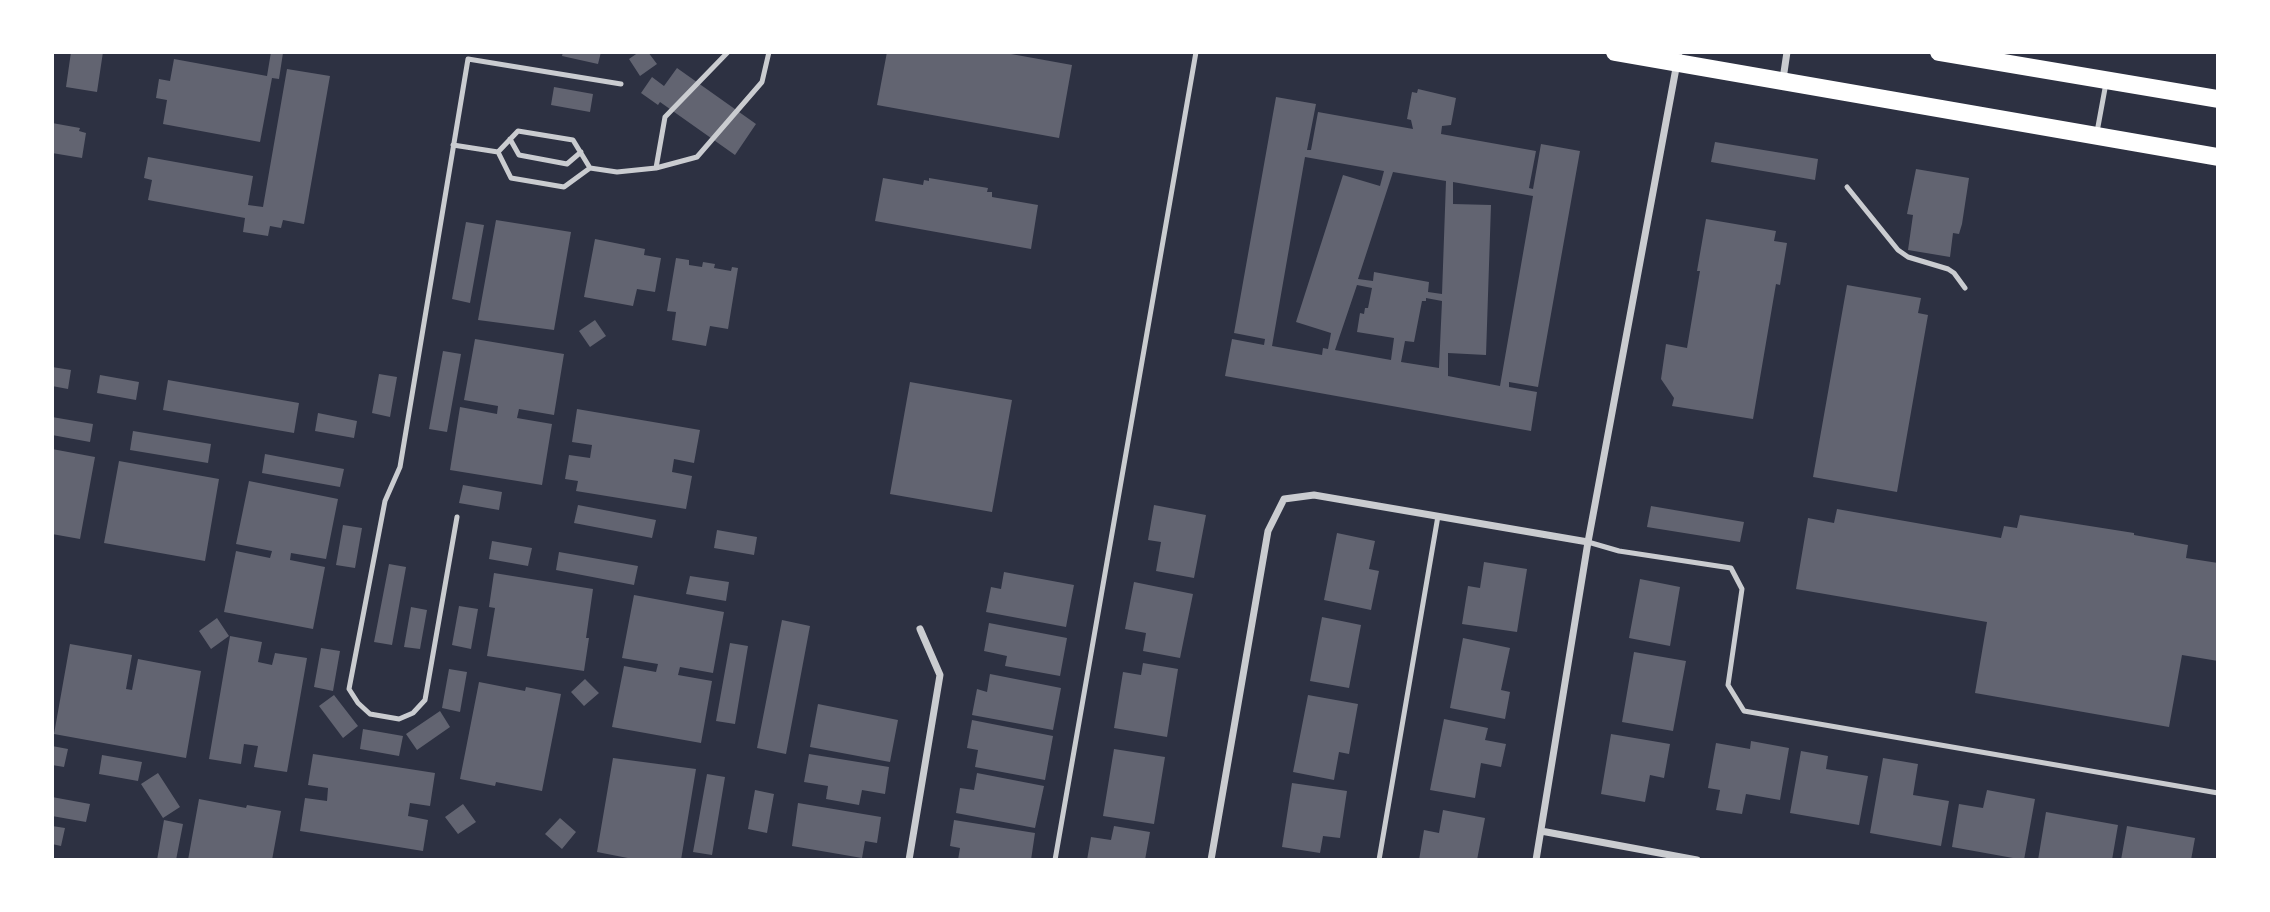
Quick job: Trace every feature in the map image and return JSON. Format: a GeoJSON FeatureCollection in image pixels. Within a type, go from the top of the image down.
{"type":"FeatureCollection","features":[{"type":"Feature","properties":{"kind":"main road"},"geometry":{"type":"LineString","coordinates":[[1615,52],[1678,58],[1783,80],[2217,157]]}},
{"type":"Feature","properties":{"kind":"main road"},"geometry":{"type":"LineString","coordinates":[[1939,52],[2217,99]]}},
{"type":"Feature","properties":{"kind":"street"},"geometry":{"type":"LineString","coordinates":[[1783,80],[1787,52]]}},
{"type":"Feature","properties":{"kind":"street"},"geometry":{"type":"LineString","coordinates":[[1536,859],[1588,542],[1678,58]]}},
{"type":"Feature","properties":{"kind":"street"},"geometry":{"type":"LineString","coordinates":[[1211,859],[1268,531],[1284,499],[1314,495],[1588,542]]}},
{"type":"Feature","properties":{"kind":"street"},"geometry":{"type":"LineString","coordinates":[[909,859],[940,675],[920,629]]}},
{"type":"Feature","properties":{"kind":"street"},"geometry":{"type":"LineString","coordinates":[[1541,831],[1697,859]]}},
{"type":"Feature","properties":{"kind":"lane"},"geometry":{"type":"LineString","coordinates":[[656,168],[665,117],[728,52]]}},
{"type":"Feature","properties":{"kind":"lane"},"geometry":{"type":"LineString","coordinates":[[498,152],[511,178],[564,187],[590,168],[617,172],[656,168],[697,157],[762,82],[769,52]]}},
{"type":"Feature","properties":{"kind":"lane"},"geometry":{"type":"LineString","coordinates":[[1055,859],[1196,52]]}},
{"type":"Feature","properties":{"kind":"lane"},"geometry":{"type":"LineString","coordinates":[[457,517],[425,700],[413,713],[399,719],[370,714],[358,703],[349,689],[385,501],[400,467],[468,59],[621,84]]}},
{"type":"Feature","properties":{"kind":"lane"},"geometry":{"type":"LineString","coordinates":[[2096,135],[2106,80]]}},
{"type":"Feature","properties":{"kind":"lane"},"geometry":{"type":"LineString","coordinates":[[498,152],[518,131],[573,140],[590,168]]}},
{"type":"Feature","properties":{"kind":"lane"},"geometry":{"type":"LineString","coordinates":[[510,139],[519,155],[567,164],[580,152]]}},
{"type":"Feature","properties":{"kind":"lane"},"geometry":{"type":"LineString","coordinates":[[453,145],[498,152]]}},
{"type":"Feature","properties":{"kind":"lane"},"geometry":{"type":"LineString","coordinates":[[1847,187],[1898,250],[1909,257],[1948,269],[1965,288]]}},
{"type":"Feature","properties":{"kind":"lane"},"geometry":{"type":"LineString","coordinates":[[1378,859],[1438,516]]}},
{"type":"Feature","properties":{"kind":"lane"},"geometry":{"type":"LineString","coordinates":[[1588,542],[1619,551],[1731,568],[1742,589],[1728,685],[1744,710],[2217,793]]}},
{"type":"Feature","properties":{"kind":"building"},"geometry":{"type":"Polygon","coordinates":[[[71,52],[103,52],[97,92],[66,87],[71,52]]]}},
{"type":"Feature","properties":{"kind":"building"},"geometry":{"type":"Polygon","coordinates":[[[271,52],[283,53],[279,79],[272,78],[260,142],[163,124],[167,100],[156,98],[159,79],[170,81],[174,59],[267,76],[271,52]]]}},
{"type":"Feature","properties":{"kind":"building"},"geometry":{"type":"Polygon","coordinates":[[[563,52],[601,52],[598,64],[562,56],[563,52]]]}},
{"type":"Feature","properties":{"kind":"building"},"geometry":{"type":"Polygon","coordinates":[[[639,52],[648,52],[657,64],[640,76],[629,59],[639,52]]]}},
{"type":"Feature","properties":{"kind":"building"},"geometry":{"type":"Polygon","coordinates":[[[887,52],[1000,52],[1072,65],[1059,138],[877,105],[887,52]]]}},
{"type":"Feature","properties":{"kind":"building"},"geometry":{"type":"Polygon","coordinates":[[[677,68],[756,124],[735,155],[660,102],[658,105],[641,93],[652,77],[664,86],[677,68]]]}},
{"type":"Feature","properties":{"kind":"building"},"geometry":{"type":"Polygon","coordinates":[[[287,69],[330,76],[304,224],[283,220],[281,228],[270,226],[268,236],[243,232],[245,218],[148,200],[152,180],[144,178],[148,157],[253,176],[248,205],[263,207],[287,69]]]}},
{"type":"Feature","properties":{"kind":"building"},"geometry":{"type":"Polygon","coordinates":[[[554,87],[593,94],[590,112],[551,105],[554,87]]]}},
{"type":"Feature","properties":{"kind":"building"},"geometry":{"type":"Polygon","coordinates":[[[1418,89],[1456,98],[1451,125],[1442,126],[1441,134],[1536,151],[1529,188],[1533,189],[1541,144],[1580,151],[1538,387],[1509,382],[1509,387],[1537,392],[1531,431],[1225,376],[1232,339],[1264,345],[1265,339],[1234,333],[1276,97],[1316,104],[1307,150],[1311,150],[1318,112],[1413,129],[1411,120],[1407,119],[1412,92],[1417,93],[1418,89]],[[1305,157],[1272,346],[1322,355],[1323,348],[1328,349],[1331,333],[1296,322],[1343,175],[1380,186],[1384,171],[1305,157]],[[1393,172],[1358,279],[1373,281],[1374,272],[1429,282],[1428,292],[1442,294],[1446,181],[1393,172]],[[1453,182],[1453,204],[1491,205],[1486,355],[1448,353],[1448,376],[1500,386],[1533,196],[1453,182]],[[1357,285],[1335,350],[1391,360],[1394,338],[1357,332],[1360,313],[1364,314],[1365,308],[1368,308],[1372,288],[1357,285]],[[1426,298],[1426,301],[1422,301],[1414,342],[1405,341],[1401,362],[1439,368],[1442,301],[1426,298]]]}},
{"type":"Feature","properties":{"kind":"building"},"geometry":{"type":"Polygon","coordinates":[[[52,123],[80,128],[79,131],[86,133],[82,158],[52,153],[52,123]]]}},
{"type":"Feature","properties":{"kind":"building"},"geometry":{"type":"Polygon","coordinates":[[[1715,142],[1818,159],[1815,180],[1711,162],[1715,142]]]}},
{"type":"Feature","properties":{"kind":"building"},"geometry":{"type":"Polygon","coordinates":[[[1916,169],[1969,178],[1962,224],[1959,234],[1953,233],[1950,257],[1908,250],[1913,215],[1907,214],[1916,169]]]}},
{"type":"Feature","properties":{"kind":"building"},"geometry":{"type":"Polygon","coordinates":[[[883,178],[923,185],[924,180],[929,181],[929,178],[988,188],[987,192],[992,192],[992,197],[1038,205],[1031,249],[875,221],[883,178]]]}},
{"type":"Feature","properties":{"kind":"building"},"geometry":{"type":"Polygon","coordinates":[[[1706,219],[1776,231],[1774,241],[1787,243],[1780,285],[1776,284],[1753,419],[1672,406],[1674,398],[1661,379],[1666,344],[1687,348],[1706,219]]]}},
{"type":"Feature","properties":{"kind":"building"},"geometry":{"type":"Polygon","coordinates":[[[496,220],[571,232],[554,330],[478,320],[496,220]]]}},
{"type":"Feature","properties":{"kind":"building"},"geometry":{"type":"Polygon","coordinates":[[[466,222],[484,225],[470,303],[452,299],[466,222]]]}},
{"type":"Feature","properties":{"kind":"building"},"geometry":{"type":"Polygon","coordinates":[[[595,239],[645,249],[644,255],[661,258],[655,292],[637,289],[633,306],[584,297],[595,239]]]}},
{"type":"Feature","properties":{"kind":"building"},"geometry":{"type":"Polygon","coordinates":[[[676,258],[689,260],[689,265],[702,267],[703,262],[715,264],[714,268],[731,271],[732,267],[738,268],[728,329],[710,326],[706,346],[672,340],[676,312],[667,311],[676,258]]]}},
{"type":"Feature","properties":{"kind":"building"},"geometry":{"type":"Polygon","coordinates":[[[1847,285],[1921,298],[1918,313],[1928,315],[1897,492],[1813,477],[1847,285]]]}},
{"type":"Feature","properties":{"kind":"building"},"geometry":{"type":"Polygon","coordinates":[[[595,320],[606,336],[590,347],[579,331],[595,320]]]}},
{"type":"Feature","properties":{"kind":"building"},"geometry":{"type":"Polygon","coordinates":[[[475,339],[564,354],[554,415],[519,409],[517,418],[552,424],[542,485],[450,470],[460,407],[497,414],[498,406],[464,400],[475,339]]]}},
{"type":"Feature","properties":{"kind":"building"},"geometry":{"type":"Polygon","coordinates":[[[443,351],[461,354],[447,432],[429,429],[443,351]]]}},
{"type":"Feature","properties":{"kind":"building"},"geometry":{"type":"Polygon","coordinates":[[[52,367],[71,370],[68,389],[52,386],[52,367]]]}},
{"type":"Feature","properties":{"kind":"building"},"geometry":{"type":"Polygon","coordinates":[[[379,374],[397,377],[390,417],[372,413],[379,374]]]}},
{"type":"Feature","properties":{"kind":"building"},"geometry":{"type":"Polygon","coordinates":[[[100,375],[139,382],[136,400],[97,393],[100,375]]]}},
{"type":"Feature","properties":{"kind":"building"},"geometry":{"type":"Polygon","coordinates":[[[168,380],[299,403],[294,433],[163,410],[168,380]]]}},
{"type":"Feature","properties":{"kind":"building"},"geometry":{"type":"Polygon","coordinates":[[[910,382],[1012,400],[992,512],[890,494],[910,382]]]}},
{"type":"Feature","properties":{"kind":"building"},"geometry":{"type":"Polygon","coordinates":[[[577,409],[700,430],[694,463],[674,459],[672,472],[692,476],[686,509],[576,491],[578,481],[565,479],[569,455],[590,458],[592,445],[572,442],[577,409]]]}},
{"type":"Feature","properties":{"kind":"building"},"geometry":{"type":"Polygon","coordinates":[[[318,413],[357,421],[354,438],[315,431],[318,413]]]}},
{"type":"Feature","properties":{"kind":"building"},"geometry":{"type":"Polygon","coordinates":[[[52,417],[93,424],[90,442],[52,435],[52,417]]]}},
{"type":"Feature","properties":{"kind":"building"},"geometry":{"type":"Polygon","coordinates":[[[133,431],[211,444],[208,463],[130,450],[133,431]]]}},
{"type":"Feature","properties":{"kind":"building"},"geometry":{"type":"Polygon","coordinates":[[[52,449],[95,457],[80,539],[52,534],[52,449]]]}},
{"type":"Feature","properties":{"kind":"building"},"geometry":{"type":"Polygon","coordinates":[[[265,454],[344,469],[340,487],[262,473],[265,454]]]}},
{"type":"Feature","properties":{"kind":"building"},"geometry":{"type":"Polygon","coordinates":[[[119,461],[219,479],[205,561],[104,543],[119,461]]]}},
{"type":"Feature","properties":{"kind":"building"},"geometry":{"type":"Polygon","coordinates":[[[249,481],[338,499],[326,559],[291,553],[290,560],[325,567],[313,629],[224,612],[236,551],[270,558],[272,551],[236,544],[249,481]]]}},
{"type":"Feature","properties":{"kind":"building"},"geometry":{"type":"Polygon","coordinates":[[[463,485],[502,492],[499,510],[459,503],[463,485]]]}},
{"type":"Feature","properties":{"kind":"building"},"geometry":{"type":"Polygon","coordinates":[[[578,505],[656,520],[652,538],[574,523],[578,505]]]}},
{"type":"Feature","properties":{"kind":"building"},"geometry":{"type":"Polygon","coordinates":[[[1154,505],[1206,515],[1194,578],[1156,571],[1161,542],[1148,540],[1154,505]]]}},
{"type":"Feature","properties":{"kind":"building"},"geometry":{"type":"Polygon","coordinates":[[[1651,506],[1744,522],[1740,542],[1647,527],[1651,506]]]}},
{"type":"Feature","properties":{"kind":"building"},"geometry":{"type":"Polygon","coordinates":[[[1837,509],[2001,538],[2004,526],[2017,528],[2020,515],[2134,533],[2188,545],[2186,558],[2218,563],[2218,661],[2182,655],[2169,727],[1975,693],[1987,622],[1796,589],[1808,518],[1834,523],[1837,509]]]}},
{"type":"Feature","properties":{"kind":"building"},"geometry":{"type":"Polygon","coordinates":[[[343,525],[362,528],[355,568],[336,565],[343,525]]]}},
{"type":"Feature","properties":{"kind":"building"},"geometry":{"type":"Polygon","coordinates":[[[717,530],[757,537],[754,555],[714,548],[717,530]]]}},
{"type":"Feature","properties":{"kind":"building"},"geometry":{"type":"Polygon","coordinates":[[[1337,533],[1375,541],[1369,569],[1379,571],[1371,610],[1324,600],[1337,533]]]}},
{"type":"Feature","properties":{"kind":"building"},"geometry":{"type":"Polygon","coordinates":[[[492,541],[532,548],[528,566],[489,559],[492,541]]]}},
{"type":"Feature","properties":{"kind":"building"},"geometry":{"type":"Polygon","coordinates":[[[559,552],[638,566],[634,585],[556,570],[559,552]]]}},
{"type":"Feature","properties":{"kind":"building"},"geometry":{"type":"Polygon","coordinates":[[[1484,562],[1527,569],[1517,632],[1462,624],[1468,586],[1480,588],[1484,562]]]}},
{"type":"Feature","properties":{"kind":"building"},"geometry":{"type":"Polygon","coordinates":[[[389,564],[406,567],[392,645],[374,642],[389,564]]]}},
{"type":"Feature","properties":{"kind":"building"},"geometry":{"type":"Polygon","coordinates":[[[1004,572],[1074,585],[1066,627],[986,612],[991,587],[1001,589],[1004,572]]]}},
{"type":"Feature","properties":{"kind":"building"},"geometry":{"type":"Polygon","coordinates":[[[494,573],[593,589],[584,671],[487,656],[495,608],[489,607],[494,573]]]}},
{"type":"Feature","properties":{"kind":"building"},"geometry":{"type":"Polygon","coordinates":[[[690,576],[729,582],[726,601],[686,594],[690,576]]]}},
{"type":"Feature","properties":{"kind":"building"},"geometry":{"type":"Polygon","coordinates":[[[1640,579],[1680,587],[1670,646],[1629,638],[1640,579]]]}},
{"type":"Feature","properties":{"kind":"building"},"geometry":{"type":"Polygon","coordinates":[[[1134,582],[1193,594],[1180,658],[1143,651],[1146,633],[1125,629],[1134,582]]]}},
{"type":"Feature","properties":{"kind":"building"},"geometry":{"type":"Polygon","coordinates":[[[634,595],[724,612],[713,673],[680,667],[678,675],[712,681],[701,743],[612,727],[624,666],[656,672],[658,664],[622,658],[634,595]]]}},
{"type":"Feature","properties":{"kind":"building"},"geometry":{"type":"Polygon","coordinates":[[[459,606],[478,609],[471,649],[452,645],[459,606]]]}},
{"type":"Feature","properties":{"kind":"building"},"geometry":{"type":"Polygon","coordinates":[[[411,607],[427,610],[420,649],[404,647],[411,607]]]}},
{"type":"Feature","properties":{"kind":"building"},"geometry":{"type":"Polygon","coordinates":[[[1322,617],[1361,625],[1349,688],[1310,681],[1322,617]]]}},
{"type":"Feature","properties":{"kind":"building"},"geometry":{"type":"Polygon","coordinates":[[[217,618],[229,636],[211,649],[199,631],[217,618]]]}},
{"type":"Feature","properties":{"kind":"building"},"geometry":{"type":"Polygon","coordinates":[[[782,620],[810,626],[786,754],[757,748],[782,620]]]}},
{"type":"Feature","properties":{"kind":"building"},"geometry":{"type":"Polygon","coordinates":[[[989,623],[1067,638],[1060,676],[1005,666],[1007,656],[984,651],[989,623]]]}},
{"type":"Feature","properties":{"kind":"building"},"geometry":{"type":"Polygon","coordinates":[[[230,636],[262,642],[258,662],[272,665],[275,653],[307,658],[287,772],[254,767],[258,746],[244,744],[241,764],[209,759],[230,636]]]}},
{"type":"Feature","properties":{"kind":"building"},"geometry":{"type":"Polygon","coordinates":[[[1463,638],[1510,648],[1501,690],[1510,692],[1505,719],[1450,708],[1463,638]]]}},
{"type":"Feature","properties":{"kind":"building"},"geometry":{"type":"Polygon","coordinates":[[[730,643],[748,646],[735,724],[716,721],[730,643]]]}},
{"type":"Feature","properties":{"kind":"building"},"geometry":{"type":"Polygon","coordinates":[[[70,644],[132,655],[126,689],[132,690],[138,659],[201,671],[186,758],[54,734],[70,644]]]}},
{"type":"Feature","properties":{"kind":"building"},"geometry":{"type":"Polygon","coordinates":[[[321,648],[340,651],[333,691],[314,687],[321,648]]]}},
{"type":"Feature","properties":{"kind":"building"},"geometry":{"type":"Polygon","coordinates":[[[1634,652],[1686,661],[1673,731],[1622,722],[1634,652]]]}},
{"type":"Feature","properties":{"kind":"building"},"geometry":{"type":"Polygon","coordinates":[[[1143,663],[1178,669],[1167,737],[1114,728],[1123,672],[1141,675],[1143,663]]]}},
{"type":"Feature","properties":{"kind":"building"},"geometry":{"type":"Polygon","coordinates":[[[449,669],[467,672],[460,712],[442,708],[449,669]]]}},
{"type":"Feature","properties":{"kind":"building"},"geometry":{"type":"Polygon","coordinates":[[[990,674],[1061,688],[1053,730],[972,715],[977,689],[987,692],[990,674]]]}},
{"type":"Feature","properties":{"kind":"building"},"geometry":{"type":"Polygon","coordinates":[[[585,679],[599,693],[584,706],[571,692],[585,679]]]}},
{"type":"Feature","properties":{"kind":"building"},"geometry":{"type":"Polygon","coordinates":[[[479,682],[525,691],[526,687],[561,694],[542,791],[496,782],[495,786],[460,779],[479,682]]]}},
{"type":"Feature","properties":{"kind":"building"},"geometry":{"type":"Polygon","coordinates":[[[334,695],[358,726],[343,738],[319,706],[334,695]]]}},
{"type":"Feature","properties":{"kind":"building"},"geometry":{"type":"Polygon","coordinates":[[[1308,695],[1358,704],[1349,754],[1339,752],[1334,780],[1293,772],[1308,695]]]}},
{"type":"Feature","properties":{"kind":"building"},"geometry":{"type":"Polygon","coordinates":[[[818,704],[898,720],[890,762],[810,747],[818,704]]]}},
{"type":"Feature","properties":{"kind":"building"},"geometry":{"type":"Polygon","coordinates":[[[440,711],[450,727],[417,750],[406,734],[440,711]]]}},
{"type":"Feature","properties":{"kind":"building"},"geometry":{"type":"Polygon","coordinates":[[[1444,719],[1488,728],[1485,740],[1506,744],[1501,767],[1481,763],[1475,798],[1430,790],[1444,719]]]}},
{"type":"Feature","properties":{"kind":"building"},"geometry":{"type":"Polygon","coordinates":[[[972,720],[1053,736],[1045,780],[975,767],[978,750],[967,748],[972,720]]]}},
{"type":"Feature","properties":{"kind":"building"},"geometry":{"type":"Polygon","coordinates":[[[363,729],[403,736],[399,756],[360,749],[363,729]]]}},
{"type":"Feature","properties":{"kind":"building"},"geometry":{"type":"Polygon","coordinates":[[[1611,734],[1670,744],[1664,778],[1650,775],[1645,802],[1601,794],[1611,734]]]}},
{"type":"Feature","properties":{"kind":"building"},"geometry":{"type":"Polygon","coordinates":[[[1751,741],[1789,748],[1780,800],[1746,794],[1742,814],[1716,810],[1720,790],[1708,788],[1716,743],[1750,749],[1751,741]]]}},
{"type":"Feature","properties":{"kind":"building"},"geometry":{"type":"Polygon","coordinates":[[[52,746],[68,749],[64,767],[52,765],[52,746]]]}},
{"type":"Feature","properties":{"kind":"building"},"geometry":{"type":"Polygon","coordinates":[[[1114,749],[1165,757],[1154,824],[1103,816],[1114,749]]]}},
{"type":"Feature","properties":{"kind":"building"},"geometry":{"type":"Polygon","coordinates":[[[1801,751],[1828,756],[1826,769],[1868,776],[1859,825],[1790,813],[1801,751]]]}},
{"type":"Feature","properties":{"kind":"building"},"geometry":{"type":"Polygon","coordinates":[[[313,754],[435,773],[430,806],[410,803],[408,816],[428,820],[423,851],[300,831],[305,798],[327,801],[328,788],[308,785],[313,754]]]}},
{"type":"Feature","properties":{"kind":"building"},"geometry":{"type":"Polygon","coordinates":[[[809,754],[889,767],[885,794],[862,790],[859,805],[826,799],[828,786],[804,782],[809,754]]]}},
{"type":"Feature","properties":{"kind":"building"},"geometry":{"type":"Polygon","coordinates":[[[102,755],[142,762],[138,781],[99,774],[102,755]]]}},
{"type":"Feature","properties":{"kind":"building"},"geometry":{"type":"Polygon","coordinates":[[[613,758],[696,769],[681,860],[638,860],[597,852],[613,758]]]}},
{"type":"Feature","properties":{"kind":"building"},"geometry":{"type":"Polygon","coordinates":[[[1883,758],[1918,764],[1913,795],[1949,801],[1941,846],[1870,833],[1883,758]]]}},
{"type":"Feature","properties":{"kind":"building"},"geometry":{"type":"Polygon","coordinates":[[[158,773],[180,807],[163,818],[141,784],[158,773]]]}},
{"type":"Feature","properties":{"kind":"building"},"geometry":{"type":"Polygon","coordinates":[[[977,773],[1044,786],[1035,828],[956,813],[960,788],[974,790],[977,773]]]}},
{"type":"Feature","properties":{"kind":"building"},"geometry":{"type":"Polygon","coordinates":[[[707,774],[725,777],[712,855],[693,852],[707,774]]]}},
{"type":"Feature","properties":{"kind":"building"},"geometry":{"type":"Polygon","coordinates":[[[1292,783],[1347,791],[1340,838],[1323,836],[1320,853],[1282,847],[1292,783]]]}},
{"type":"Feature","properties":{"kind":"building"},"geometry":{"type":"Polygon","coordinates":[[[755,790],[774,794],[767,833],[748,829],[755,790]]]}},
{"type":"Feature","properties":{"kind":"building"},"geometry":{"type":"Polygon","coordinates":[[[1987,790],[2035,799],[2024,860],[1952,847],[1959,804],[1983,808],[1987,790]]]}},
{"type":"Feature","properties":{"kind":"building"},"geometry":{"type":"Polygon","coordinates":[[[52,797],[90,804],[86,822],[52,816],[52,797]]]}},
{"type":"Feature","properties":{"kind":"building"},"geometry":{"type":"Polygon","coordinates":[[[199,799],[281,811],[272,860],[188,860],[199,799]]]}},
{"type":"Feature","properties":{"kind":"building"},"geometry":{"type":"Polygon","coordinates":[[[798,803],[881,817],[877,843],[865,841],[862,858],[792,846],[798,803]]]}},
{"type":"Feature","properties":{"kind":"building"},"geometry":{"type":"Polygon","coordinates":[[[463,804],[476,822],[458,834],[445,817],[463,804]]]}},
{"type":"Feature","properties":{"kind":"building"},"geometry":{"type":"Polygon","coordinates":[[[1443,810],[1485,818],[1477,860],[1419,860],[1424,830],[1439,833],[1443,810]]]}},
{"type":"Feature","properties":{"kind":"building"},"geometry":{"type":"Polygon","coordinates":[[[2046,812],[2118,825],[2112,860],[2038,860],[2046,812]]]}},
{"type":"Feature","properties":{"kind":"building"},"geometry":{"type":"Polygon","coordinates":[[[560,818],[576,832],[562,849],[545,834],[560,818]]]}},
{"type":"Feature","properties":{"kind":"building"},"geometry":{"type":"Polygon","coordinates":[[[164,820],[183,824],[176,860],[157,860],[164,820]]]}},
{"type":"Feature","properties":{"kind":"building"},"geometry":{"type":"Polygon","coordinates":[[[954,820],[1035,833],[1031,860],[958,860],[960,848],[950,846],[954,820]]]}},
{"type":"Feature","properties":{"kind":"building"},"geometry":{"type":"Polygon","coordinates":[[[52,826],[65,828],[61,846],[52,844],[52,826]]]}},
{"type":"Feature","properties":{"kind":"building"},"geometry":{"type":"Polygon","coordinates":[[[1114,826],[1150,832],[1145,860],[1087,860],[1091,837],[1111,840],[1114,826]]]}},
{"type":"Feature","properties":{"kind":"building"},"geometry":{"type":"Polygon","coordinates":[[[2127,826],[2195,838],[2191,860],[2121,860],[2127,826]]]}}]}
